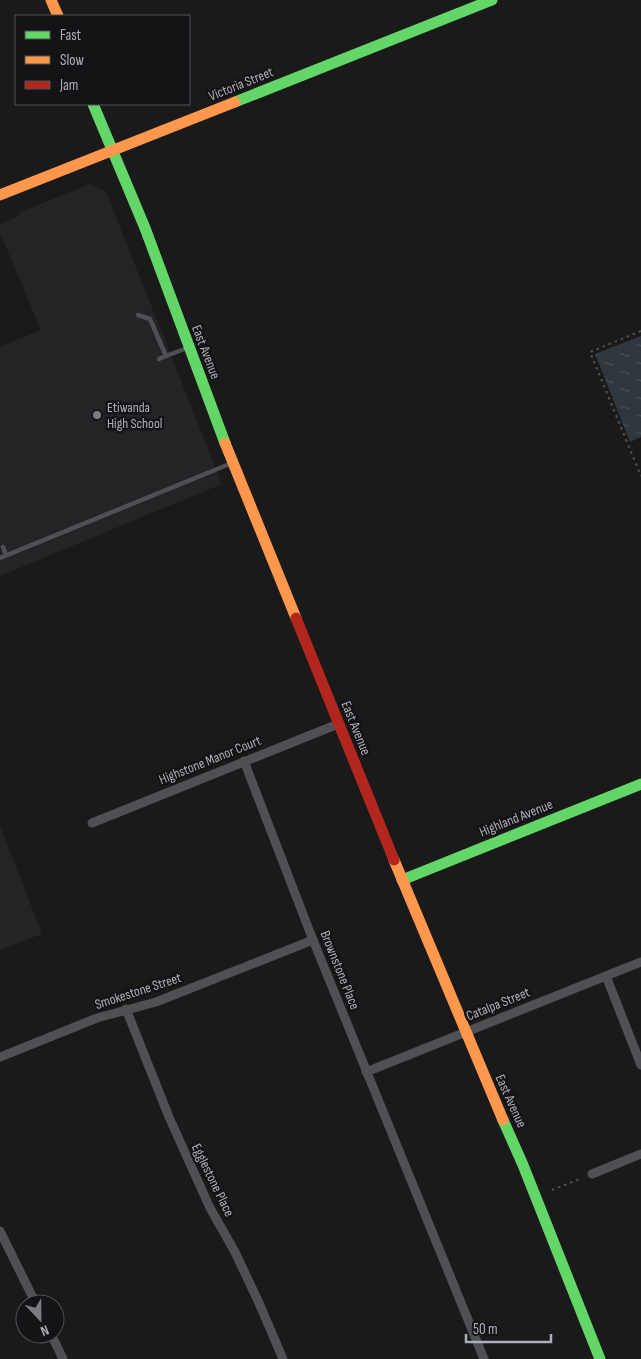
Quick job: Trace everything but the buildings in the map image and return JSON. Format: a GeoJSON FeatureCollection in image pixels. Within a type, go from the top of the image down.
{"type":"FeatureCollection","features":[{"type":"Feature","properties":{"kind":"main road"},"geometry":{"type":"LineString","coordinates":[[51,0],[58,15]]}},
{"type":"Feature","properties":{"kind":"main road","name":"Victoria Street"},"geometry":{"type":"LineString","coordinates":[[0,195],[492,0]]}},
{"type":"Feature","properties":{"kind":"main road","name":"East Avenue"},"geometry":{"type":"LineString","coordinates":[[93,105],[145,228],[189,347],[338,724],[523,1165],[600,1359]]}},
{"type":"Feature","properties":{"kind":"main road","name":"Highland Avenue"},"geometry":{"type":"LineString","coordinates":[[402,880],[641,784]]}},
{"type":"Feature","properties":{"kind":"street","name":"Highstone Manor Court"},"geometry":{"type":"LineString","coordinates":[[92,823],[338,724]]}},
{"type":"Feature","properties":{"kind":"street","name":"Brownstone Place"},"geometry":{"type":"LineString","coordinates":[[244,761],[313,940],[484,1359]]}},
{"type":"Feature","properties":{"kind":"street","name":"Smokestone Street"},"geometry":{"type":"LineString","coordinates":[[0,1057],[53,1035],[126,1009],[156,1002],[313,940]]}},
{"type":"Feature","properties":{"kind":"street","name":"Catalpa Street"},"geometry":{"type":"LineString","coordinates":[[366,1072],[641,962]]}},
{"type":"Feature","properties":{"kind":"street"},"geometry":{"type":"LineString","coordinates":[[606,976],[641,1065]]}},
{"type":"Feature","properties":{"kind":"street","name":"Egglestone Place"},"geometry":{"type":"LineString","coordinates":[[126,1009],[180,1142],[210,1208],[235,1252],[255,1294],[283,1359]]}},
{"type":"Feature","properties":{"kind":"street"},"geometry":{"type":"LineString","coordinates":[[592,1174],[641,1154]]}},
{"type":"Feature","properties":{"kind":"street"},"geometry":{"type":"LineString","coordinates":[[0,1231],[31,1294]]}},
{"type":"Feature","properties":{"kind":"street"},"geometry":{"type":"LineString","coordinates":[[56,1344],[63,1359]]}},
{"type":"Feature","properties":{"kind":"lane"},"geometry":{"type":"LineString","coordinates":[[138,315],[150,318],[166,356]]}},
{"type":"Feature","properties":{"kind":"lane"},"geometry":{"type":"LineString","coordinates":[[158,359],[189,347]]}},
{"type":"Feature","properties":{"kind":"lane"},"geometry":{"type":"LineString","coordinates":[[0,558],[234,462]]}},
{"type":"Feature","properties":{"kind":"lane"},"geometry":{"type":"LineString","coordinates":[[3,547],[6,555]]}},
{"type":"Feature","properties":{"kind":"path"},"geometry":{"type":"LineString","coordinates":[[641,331],[590,352],[641,476]]}},
{"type":"Feature","properties":{"kind":"path"},"geometry":{"type":"LineString","coordinates":[[552,1190],[592,1174]]}},
{"type":"Feature","properties":{"kind":"shaded area","name":"Etiwanda High School"},"geometry":{"type":"Polygon","coordinates":[[[90,184],[106,192],[222,484],[0,576],[0,347],[41,330],[0,233],[0,224],[19,216],[18,213],[90,184]]]}},
{"type":"Feature","properties":{"kind":"shaded area"},"geometry":{"type":"Polygon","coordinates":[[[0,825],[42,934],[0,950],[0,825]]]}},
{"type":"Feature","properties":{"kind":"water"},"geometry":{"type":"Polygon","coordinates":[[[641,336],[641,437],[630,442],[595,354],[641,336]]]}},
{"type":"Feature","properties":{"kind":"traffic: fast"},"geometry":{"type":"LineString","coordinates":[[235,102],[492,0]]}},
{"type":"Feature","properties":{"kind":"traffic: fast"},"geometry":{"type":"LineString","coordinates":[[93,105],[145,228],[225,443]]}},
{"type":"Feature","properties":{"kind":"traffic: fast"},"geometry":{"type":"LineString","coordinates":[[402,880],[641,784]]}},
{"type":"Feature","properties":{"kind":"traffic: fast"},"geometry":{"type":"LineString","coordinates":[[503,1120],[523,1165],[600,1359]]}},
{"type":"Feature","properties":{"kind":"traffic: slow"},"geometry":{"type":"LineString","coordinates":[[51,0],[58,15]]}},
{"type":"Feature","properties":{"kind":"traffic: slow"},"geometry":{"type":"LineString","coordinates":[[0,195],[235,102]]}},
{"type":"Feature","properties":{"kind":"traffic: slow"},"geometry":{"type":"LineString","coordinates":[[225,443],[296,618]]}},
{"type":"Feature","properties":{"kind":"traffic: slow"},"geometry":{"type":"LineString","coordinates":[[394,860],[503,1120]]}},
{"type":"Feature","properties":{"kind":"traffic: jam"},"geometry":{"type":"LineString","coordinates":[[296,618],[394,860]]}},
{"type":"Feature","properties":{"kind":"place","name":"Etiwanda High School"},"geometry":{"type":"Point","coordinates":[97,415]}}]}
